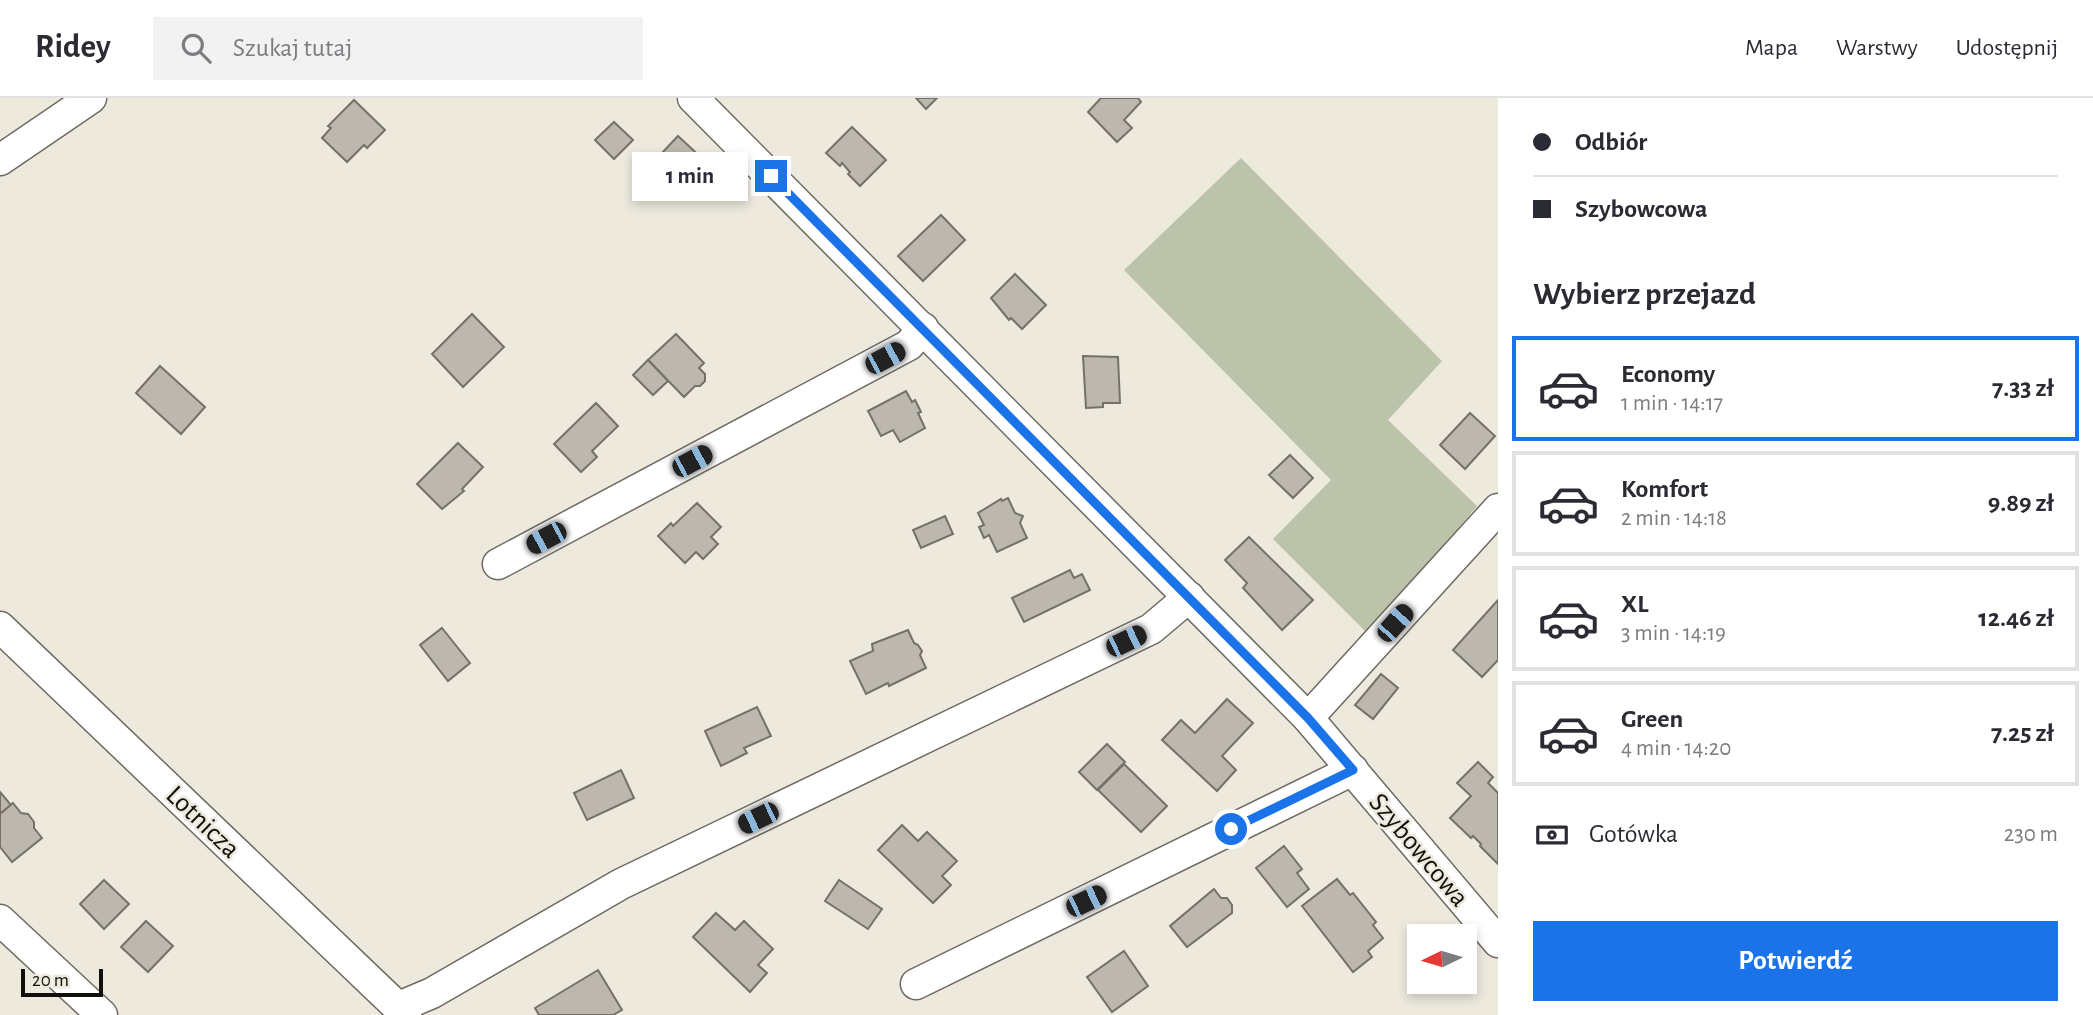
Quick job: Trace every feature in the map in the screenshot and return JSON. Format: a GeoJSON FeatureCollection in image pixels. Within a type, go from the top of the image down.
{"type":"FeatureCollection","features":[{"type":"Feature","properties":{"kind":"street"},"geometry":{"type":"LineString","coordinates":[[0,160],[91,98]]}},
{"type":"Feature","properties":{"kind":"street","name":"Szybowcowa"},"geometry":{"type":"LineString","coordinates":[[693,98],[1308,718],[1495,932]]}},
{"type":"Feature","properties":{"kind":"street"},"geometry":{"type":"LineString","coordinates":[[498,564],[909,345],[923,328]]}},
{"type":"Feature","properties":{"kind":"street"},"geometry":{"type":"LineString","coordinates":[[1308,718],[1498,509]]}},
{"type":"Feature","properties":{"kind":"street"},"geometry":{"type":"LineString","coordinates":[[403,1011],[621,884],[1152,629],[1189,597]]}},
{"type":"Feature","properties":{"kind":"street","name":"Lotnicza"},"geometry":{"type":"LineString","coordinates":[[0,627],[403,1011]]}},
{"type":"Feature","properties":{"kind":"street"},"geometry":{"type":"LineString","coordinates":[[916,984],[1353,770]]}},
{"type":"Feature","properties":{"kind":"street"},"geometry":{"type":"LineString","coordinates":[[0,920],[85,1010]]}},
{"type":"Feature","properties":{"kind":"green space"},"geometry":{"type":"Polygon","coordinates":[[[1241,158],[1442,361],[1388,420],[1477,506],[1369,635],[1273,539],[1331,480],[1124,270],[1241,158]]]}},
{"type":"Feature","properties":{"kind":"building"},"geometry":{"type":"Polygon","coordinates":[[[916,98],[937,98],[926,109],[916,98]]]}},
{"type":"Feature","properties":{"kind":"building"},"geometry":{"type":"Polygon","coordinates":[[[1101,98],[1138,98],[1141,102],[1124,120],[1132,128],[1117,142],[1088,112],[1101,98]]]}},
{"type":"Feature","properties":{"kind":"building"},"geometry":{"type":"Polygon","coordinates":[[[354,100],[385,130],[367,148],[364,145],[347,162],[322,138],[331,128],[328,126],[354,100]]]}},
{"type":"Feature","properties":{"kind":"building"},"geometry":{"type":"Polygon","coordinates":[[[614,122],[633,140],[614,159],[595,140],[614,122]]]}},
{"type":"Feature","properties":{"kind":"building"},"geometry":{"type":"Polygon","coordinates":[[[852,127],[886,160],[860,186],[842,163],[840,166],[826,153],[852,127]]]}},
{"type":"Feature","properties":{"kind":"building"},"geometry":{"type":"Polygon","coordinates":[[[678,136],[705,161],[671,197],[644,172],[678,136]]]}},
{"type":"Feature","properties":{"kind":"building"},"geometry":{"type":"Polygon","coordinates":[[[941,215],[965,240],[923,281],[898,256],[941,215]]]}},
{"type":"Feature","properties":{"kind":"building"},"geometry":{"type":"Polygon","coordinates":[[[1015,274],[1046,305],[1022,329],[1011,318],[1009,320],[991,298],[1015,274]]]}},
{"type":"Feature","properties":{"kind":"building"},"geometry":{"type":"Polygon","coordinates":[[[472,314],[504,347],[463,387],[432,354],[472,314]]]}},
{"type":"Feature","properties":{"kind":"building"},"geometry":{"type":"Polygon","coordinates":[[[676,334],[704,363],[699,368],[705,374],[705,381],[684,397],[648,360],[676,334]]]}},
{"type":"Feature","properties":{"kind":"building"},"geometry":{"type":"Polygon","coordinates":[[[1083,356],[1118,357],[1120,403],[1103,403],[1103,407],[1086,408],[1083,356]]]}},
{"type":"Feature","properties":{"kind":"building"},"geometry":{"type":"Polygon","coordinates":[[[648,360],[668,381],[653,395],[633,375],[648,360]]]}},
{"type":"Feature","properties":{"kind":"building"},"geometry":{"type":"Polygon","coordinates":[[[160,366],[205,407],[181,434],[136,393],[160,366]]]}},
{"type":"Feature","properties":{"kind":"building"},"geometry":{"type":"Polygon","coordinates":[[[906,391],[912,402],[915,400],[925,428],[900,442],[893,430],[881,436],[868,411],[906,391]]]}},
{"type":"Feature","properties":{"kind":"building"},"geometry":{"type":"Polygon","coordinates":[[[596,403],[618,426],[592,451],[597,457],[581,472],[554,444],[596,403]]]}},
{"type":"Feature","properties":{"kind":"building"},"geometry":{"type":"Polygon","coordinates":[[[1470,413],[1495,436],[1465,469],[1440,445],[1470,413]]]}},
{"type":"Feature","properties":{"kind":"building"},"geometry":{"type":"Polygon","coordinates":[[[458,443],[483,467],[462,489],[464,491],[442,509],[417,484],[458,443]]]}},
{"type":"Feature","properties":{"kind":"building"},"geometry":{"type":"Polygon","coordinates":[[[1290,455],[1313,478],[1293,498],[1269,475],[1290,455]]]}},
{"type":"Feature","properties":{"kind":"building"},"geometry":{"type":"Polygon","coordinates":[[[1008,498],[1015,513],[1023,516],[1020,523],[1027,538],[997,552],[989,535],[984,538],[979,527],[984,525],[978,513],[1001,499],[1002,501],[1008,498]]]}},
{"type":"Feature","properties":{"kind":"building"},"geometry":{"type":"Polygon","coordinates":[[[697,503],[721,527],[711,537],[718,544],[703,559],[696,552],[685,563],[658,536],[697,503]]]}},
{"type":"Feature","properties":{"kind":"building"},"geometry":{"type":"Polygon","coordinates":[[[945,516],[953,534],[921,548],[913,530],[945,516]]]}},
{"type":"Feature","properties":{"kind":"building"},"geometry":{"type":"Polygon","coordinates":[[[1249,537],[1313,600],[1282,630],[1243,588],[1247,583],[1225,560],[1249,537]]]}},
{"type":"Feature","properties":{"kind":"building"},"geometry":{"type":"Polygon","coordinates":[[[1070,570],[1074,578],[1082,574],[1090,590],[1024,622],[1012,598],[1070,570]]]}},
{"type":"Feature","properties":{"kind":"building"},"geometry":{"type":"Polygon","coordinates":[[[1498,600],[1498,660],[1482,677],[1453,650],[1498,600]]]}},
{"type":"Feature","properties":{"kind":"building"},"geometry":{"type":"Polygon","coordinates":[[[442,628],[470,663],[448,681],[420,645],[442,628]]]}},
{"type":"Feature","properties":{"kind":"building"},"geometry":{"type":"Polygon","coordinates":[[[908,630],[914,643],[922,651],[920,655],[926,668],[866,694],[850,661],[873,651],[872,644],[908,630]]]}},
{"type":"Feature","properties":{"kind":"building"},"geometry":{"type":"Polygon","coordinates":[[[1381,674],[1398,688],[1373,719],[1355,705],[1381,674]]]}},
{"type":"Feature","properties":{"kind":"building"},"geometry":{"type":"Polygon","coordinates":[[[1227,699],[1253,723],[1222,756],[1236,770],[1217,791],[1162,740],[1181,720],[1195,733],[1227,699]]]}},
{"type":"Feature","properties":{"kind":"building"},"geometry":{"type":"Polygon","coordinates":[[[757,707],[771,736],[744,748],[747,753],[721,766],[705,731],[757,707]]]}},
{"type":"Feature","properties":{"kind":"building"},"geometry":{"type":"Polygon","coordinates":[[[1107,744],[1125,762],[1097,790],[1079,772],[1107,744]]]}},
{"type":"Feature","properties":{"kind":"building"},"geometry":{"type":"Polygon","coordinates":[[[1478,762],[1493,777],[1488,783],[1498,793],[1498,864],[1473,836],[1471,838],[1450,818],[1471,796],[1457,783],[1478,762]]]}},
{"type":"Feature","properties":{"kind":"building"},"geometry":{"type":"Polygon","coordinates":[[[1124,764],[1167,806],[1141,832],[1098,790],[1124,764]]]}},
{"type":"Feature","properties":{"kind":"building"},"geometry":{"type":"Polygon","coordinates":[[[621,770],[634,798],[587,820],[574,793],[621,770]]]}},
{"type":"Feature","properties":{"kind":"building"},"geometry":{"type":"Polygon","coordinates":[[[0,792],[11,805],[0,814],[0,792]]]}},
{"type":"Feature","properties":{"kind":"building"},"geometry":{"type":"Polygon","coordinates":[[[13,803],[21,813],[28,814],[42,838],[12,862],[0,847],[0,814],[13,803]]]}},
{"type":"Feature","properties":{"kind":"building"},"geometry":{"type":"Polygon","coordinates":[[[902,825],[918,841],[927,832],[957,861],[942,876],[951,885],[933,903],[878,850],[902,825]]]}},
{"type":"Feature","properties":{"kind":"building"},"geometry":{"type":"Polygon","coordinates":[[[1284,846],[1302,869],[1297,873],[1309,889],[1287,907],[1256,868],[1284,846]]]}},
{"type":"Feature","properties":{"kind":"building"},"geometry":{"type":"Polygon","coordinates":[[[1337,879],[1350,895],[1353,893],[1376,922],[1373,925],[1383,938],[1368,951],[1372,957],[1353,972],[1302,906],[1337,879]]]}},
{"type":"Feature","properties":{"kind":"building"},"geometry":{"type":"Polygon","coordinates":[[[104,880],[129,904],[104,929],[80,904],[104,880]]]}},
{"type":"Feature","properties":{"kind":"building"},"geometry":{"type":"Polygon","coordinates":[[[839,880],[882,909],[868,929],[825,901],[839,880]]]}},
{"type":"Feature","properties":{"kind":"building"},"geometry":{"type":"Polygon","coordinates":[[[1214,889],[1221,898],[1227,898],[1232,905],[1232,913],[1187,947],[1170,926],[1214,889]]]}},
{"type":"Feature","properties":{"kind":"building"},"geometry":{"type":"Polygon","coordinates":[[[716,913],[735,930],[744,921],[773,949],[758,965],[767,973],[750,992],[693,937],[716,913]]]}},
{"type":"Feature","properties":{"kind":"building"},"geometry":{"type":"Polygon","coordinates":[[[146,921],[173,946],[148,972],[121,947],[146,921]]]}},
{"type":"Feature","properties":{"kind":"building"},"geometry":{"type":"Polygon","coordinates":[[[1124,951],[1148,986],[1112,1012],[1087,977],[1124,951]]]}},
{"type":"Feature","properties":{"kind":"building"},"geometry":{"type":"Polygon","coordinates":[[[598,970],[622,1010],[613,1015],[539,1015],[535,1008],[598,970]]]}},
{"type":"Feature","properties":{"kind":"route"},"geometry":{"type":"LineString","coordinates":[[771,176],[1308,718],[1353,770],[1231,829]]}}]}
